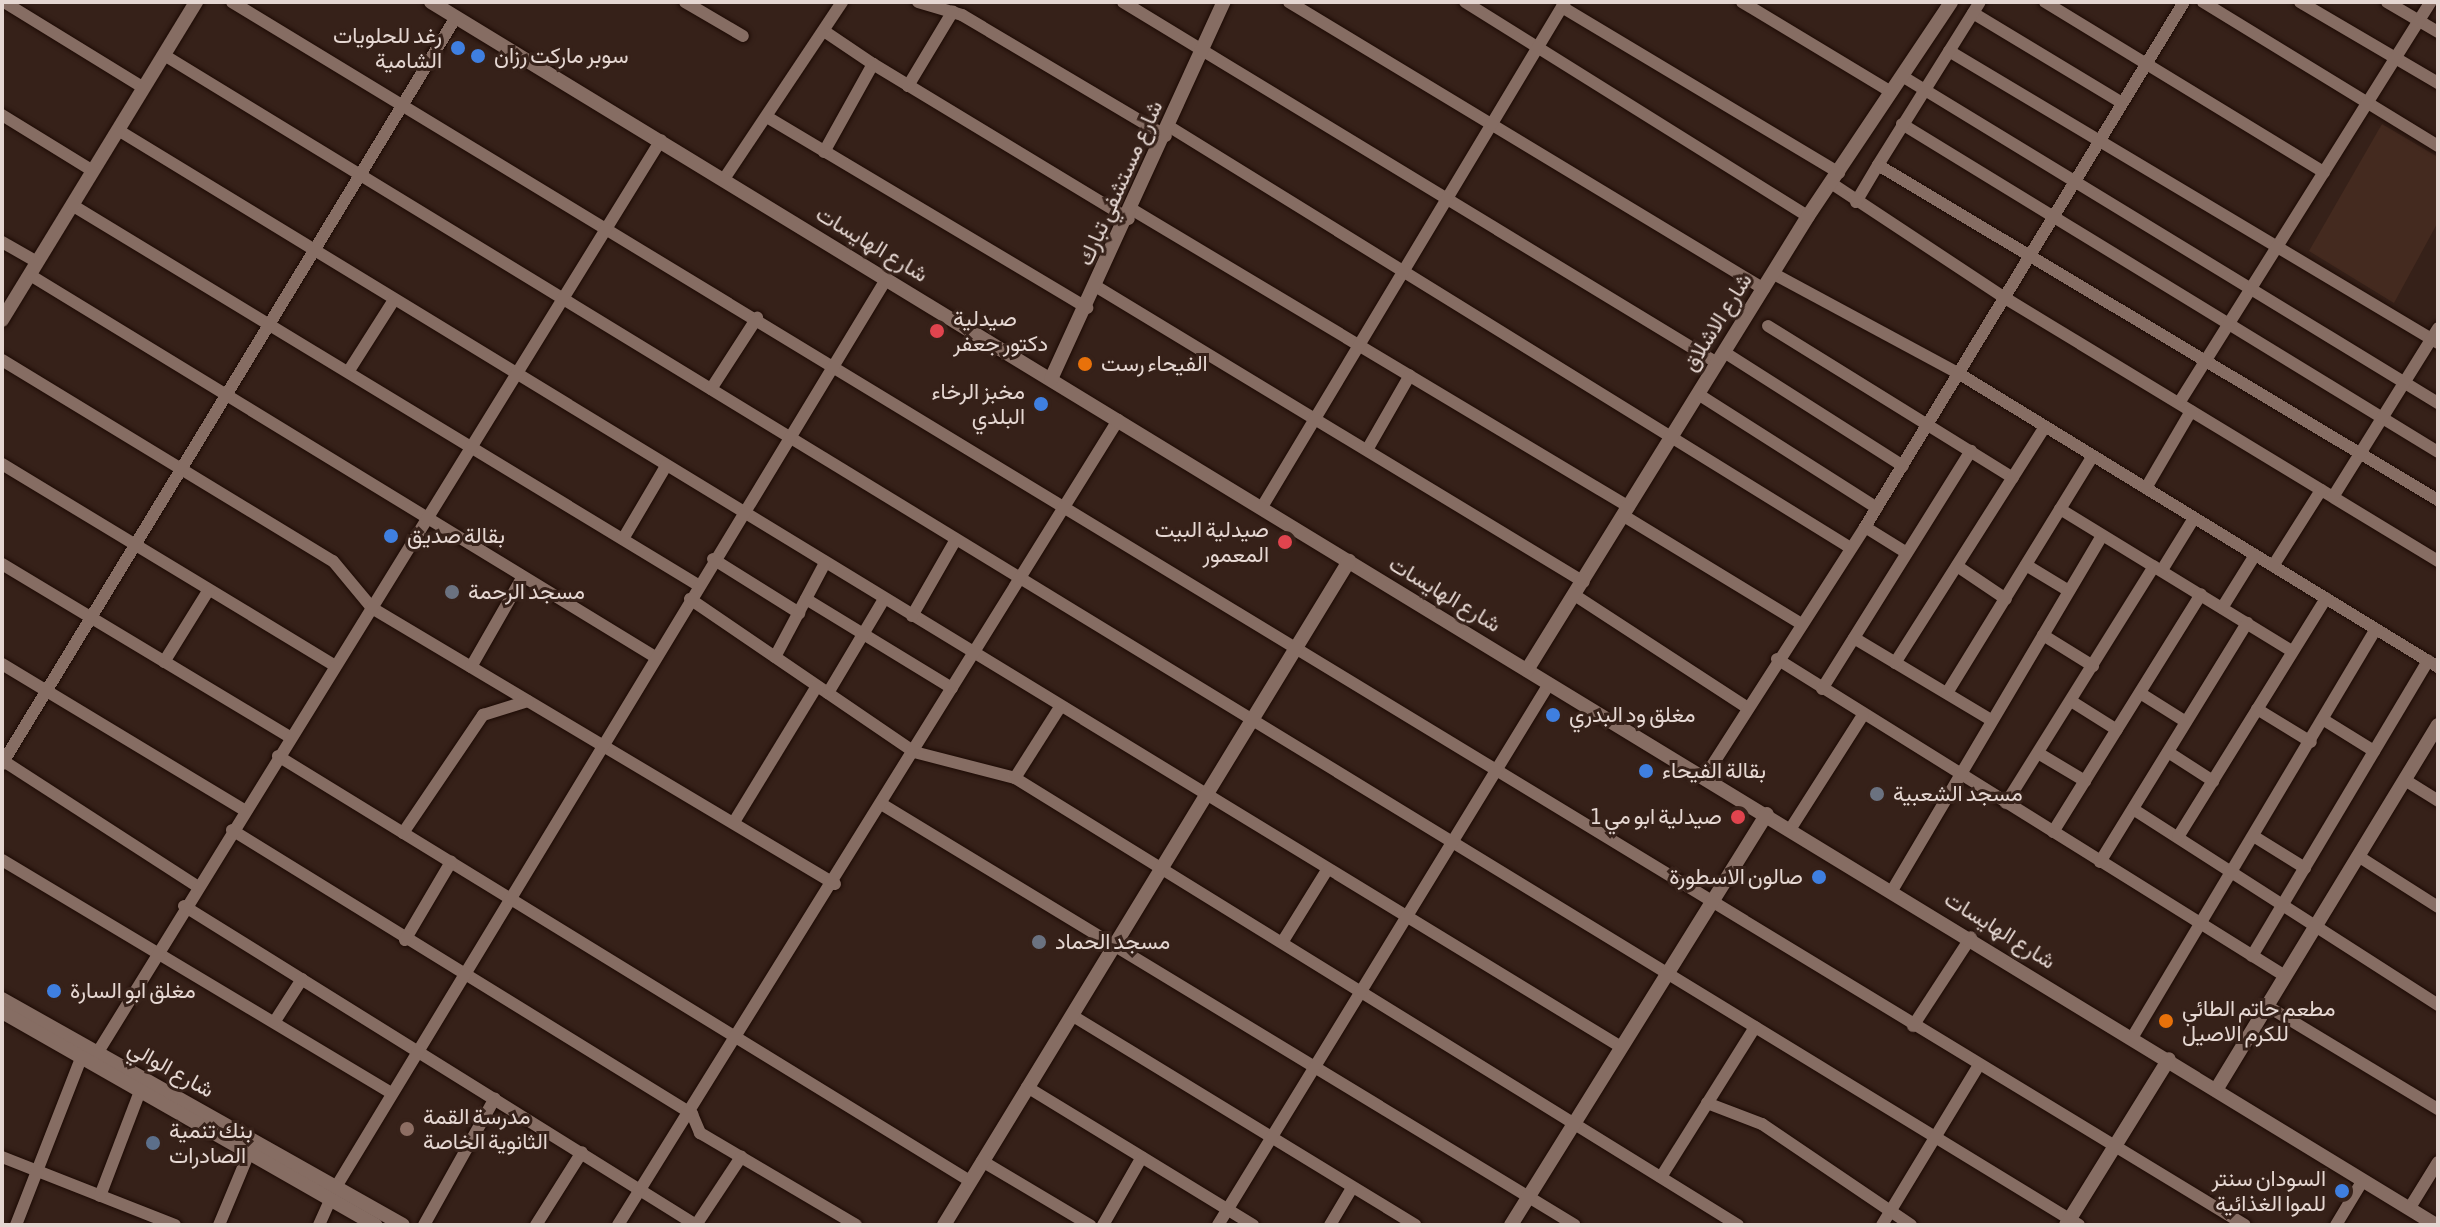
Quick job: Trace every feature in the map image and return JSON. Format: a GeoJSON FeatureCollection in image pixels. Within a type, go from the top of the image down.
{"type":"FeatureCollection","features":[{"type":"Feature","properties":{"kind":"street"},"geometry":{"type":"LineString","coordinates":[[4,2],[144,88]]}},
{"type":"Feature","properties":{"kind":"street"},"geometry":{"type":"LineString","coordinates":[[2,320],[196,2]]}},
{"type":"Feature","properties":{"kind":"street"},"geometry":{"type":"LineString","coordinates":[[232,2],[757,318],[1063,509],[1710,903],[2245,1225]]}},
{"type":"Feature","properties":{"kind":"street","name":"شارع الهايسات"},"geometry":{"type":"LineString","coordinates":[[431,2],[1549,684],[1893,889],[2436,1225]]}},
{"type":"Feature","properties":{"kind":"street"},"geometry":{"type":"LineString","coordinates":[[724,179],[842,2]]}},
{"type":"Feature","properties":{"kind":"street"},"geometry":{"type":"LineString","coordinates":[[918,2],[953,11],[1168,131],[1849,547]]}},
{"type":"Feature","properties":{"kind":"street"},"geometry":{"type":"LineString","coordinates":[[1123,2],[1446,198],[1903,466]]}},
{"type":"Feature","properties":{"kind":"street","name":"شارع مستشفي تبارك"},"geometry":{"type":"LineString","coordinates":[[1051,379],[1131,214],[1224,2]]}},
{"type":"Feature","properties":{"kind":"street"},"geometry":{"type":"LineString","coordinates":[[1289,2],[1764,289]]}},
{"type":"Feature","properties":{"kind":"street"},"geometry":{"type":"LineString","coordinates":[[1465,2],[1808,216]]}},
{"type":"Feature","properties":{"kind":"street"},"geometry":{"type":"LineString","coordinates":[[1742,2],[1891,92]]}},
{"type":"Feature","properties":{"kind":"street","name":"شارع الاشلاق"},"geometry":{"type":"LineString","coordinates":[[1527,670],[1576,596],[1808,216],[1951,2]]}},
{"type":"Feature","properties":{"kind":"street"},"geometry":{"type":"LineString","coordinates":[[2045,2],[2324,172]]}},
{"type":"Feature","properties":{"kind":"street"},"geometry":{"type":"LineString","coordinates":[[1704,778],[1746,707],[1903,466],[2184,2]]}},
{"type":"Feature","properties":{"kind":"street"},"geometry":{"type":"LineString","coordinates":[[2203,2],[2438,146]]}},
{"type":"Feature","properties":{"kind":"street"},"geometry":{"type":"LineString","coordinates":[[2300,2],[2438,83]]}},
{"type":"Feature","properties":{"kind":"street"},"geometry":{"type":"LineString","coordinates":[[2387,2],[2438,32]]}},
{"type":"Feature","properties":{"kind":"street"},"geometry":{"type":"LineString","coordinates":[[2179,403],[2431,2]]}},
{"type":"Feature","properties":{"kind":"street"},"geometry":{"type":"LineString","coordinates":[[689,3],[743,36]]}},
{"type":"Feature","properties":{"kind":"street"},"geometry":{"type":"LineString","coordinates":[[1262,507],[1564,4],[1835,178],[1856,202],[2005,298],[2438,561]]}},
{"type":"Feature","properties":{"kind":"street"},"geometry":{"type":"LineString","coordinates":[[1856,202],[1976,7],[2122,103]]}},
{"type":"Feature","properties":{"kind":"street"},"geometry":{"type":"LineString","coordinates":[[908,86],[953,11]]}},
{"type":"Feature","properties":{"kind":"street"},"geometry":{"type":"LineString","coordinates":[[197,886],[3,762],[456,17]]}},
{"type":"Feature","properties":{"kind":"street"},"geometry":{"type":"LineString","coordinates":[[824,31],[908,86],[1359,344],[1800,623]]}},
{"type":"Feature","properties":{"kind":"street"},"geometry":{"type":"LineString","coordinates":[[1949,51],[2276,248],[2435,337],[2333,497]]}},
{"type":"Feature","properties":{"kind":"street"},"geometry":{"type":"LineString","coordinates":[[164,55],[2072,1223],[2169,1059]]}},
{"type":"Feature","properties":{"kind":"street"},"geometry":{"type":"LineString","coordinates":[[824,152],[873,64]]}},
{"type":"Feature","properties":{"kind":"street"},"geometry":{"type":"LineString","coordinates":[[1902,76],[2438,403]]}},
{"type":"Feature","properties":{"kind":"street"},"geometry":{"type":"LineString","coordinates":[[2,115],[93,171]]}},
{"type":"Feature","properties":{"kind":"street"},"geometry":{"type":"LineString","coordinates":[[767,117],[1087,308]]}},
{"type":"Feature","properties":{"kind":"street"},"geometry":{"type":"LineString","coordinates":[[1902,124],[2438,452]]}},
{"type":"Feature","properties":{"kind":"street"},"geometry":{"type":"LineString","coordinates":[[118,130],[1621,1047]]}},
{"type":"Feature","properties":{"kind":"street"},"geometry":{"type":"LineString","coordinates":[[16,1225],[37,1171],[89,1059],[661,140]]}},
{"type":"Feature","properties":{"kind":"street"},"geometry":{"type":"LineString","coordinates":[[1878,165],[2438,500]]}},
{"type":"Feature","properties":{"kind":"street"},"geometry":{"type":"LineString","coordinates":[[72,205],[350,369],[698,585]]}},
{"type":"Feature","properties":{"kind":"street"},"geometry":{"type":"LineString","coordinates":[[2,242],[34,268],[225,399],[655,657]]}},
{"type":"Feature","properties":{"kind":"street"},"geometry":{"type":"LineString","coordinates":[[1774,274],[1958,373],[2433,664],[2374,751],[2252,956]]}},
{"type":"Feature","properties":{"kind":"street"},"geometry":{"type":"LineString","coordinates":[[319,1225],[333,1193],[415,1048],[887,278]]}},
{"type":"Feature","properties":{"kind":"street"},"geometry":{"type":"LineString","coordinates":[[1097,287],[1584,582]]}},
{"type":"Feature","properties":{"kind":"street"},"geometry":{"type":"LineString","coordinates":[[350,369],[394,300]]}},
{"type":"Feature","properties":{"kind":"street"},"geometry":{"type":"LineString","coordinates":[[711,389],[757,318]]}},
{"type":"Feature","properties":{"kind":"street"},"geometry":{"type":"LineString","coordinates":[[1768,326],[2013,478]]}},
{"type":"Feature","properties":{"kind":"street"},"geometry":{"type":"LineString","coordinates":[[2,360],[333,561],[372,608],[835,884]]}},
{"type":"Feature","properties":{"kind":"street"},"geometry":{"type":"LineString","coordinates":[[1367,450],[1410,375]]}},
{"type":"Feature","properties":{"kind":"street"},"geometry":{"type":"LineString","coordinates":[[1698,394],[1877,508]]}},
{"type":"Feature","properties":{"kind":"street"},"geometry":{"type":"LineString","coordinates":[[2146,488],[2191,411]]}},
{"type":"Feature","properties":{"kind":"street"},"geometry":{"type":"LineString","coordinates":[[618,1225],[692,1114],[835,884],[1118,420]]}},
{"type":"Feature","properties":{"kind":"street"},"geometry":{"type":"LineString","coordinates":[[1895,663],[2045,427]]}},
{"type":"Feature","properties":{"kind":"street"},"geometry":{"type":"LineString","coordinates":[[1822,689],[1971,451]]}},
{"type":"Feature","properties":{"kind":"street"},"geometry":{"type":"LineString","coordinates":[[1947,693],[2093,456]]}},
{"type":"Feature","properties":{"kind":"street"},"geometry":{"type":"LineString","coordinates":[[2,464],[335,666]]}},
{"type":"Feature","properties":{"kind":"street"},"geometry":{"type":"LineString","coordinates":[[623,539],[666,466]]}},
{"type":"Feature","properties":{"kind":"street"},"geometry":{"type":"LineString","coordinates":[[2273,566],[2321,490]]}},
{"type":"Feature","properties":{"kind":"street"},"geometry":{"type":"LineString","coordinates":[[2060,509],[2292,651]]}},
{"type":"Feature","properties":{"kind":"street"},"geometry":{"type":"LineString","coordinates":[[2006,803],[2093,666],[2194,518]]}},
{"type":"Feature","properties":{"kind":"street"},"geometry":{"type":"LineString","coordinates":[[1865,527],[1907,553]]}},
{"type":"Feature","properties":{"kind":"street"},"geometry":{"type":"LineString","coordinates":[[1893,889],[2102,536]]}},
{"type":"Feature","properties":{"kind":"street"},"geometry":{"type":"LineString","coordinates":[[912,616],[955,541]]}},
{"type":"Feature","properties":{"kind":"street"},"geometry":{"type":"LineString","coordinates":[[2222,608],[2255,555]]}},
{"type":"Feature","properties":{"kind":"street"},"geometry":{"type":"LineString","coordinates":[[713,559],[799,613]]}},
{"type":"Feature","properties":{"kind":"street"},"geometry":{"type":"LineString","coordinates":[[944,1225],[1349,561]]}},
{"type":"Feature","properties":{"kind":"street"},"geometry":{"type":"LineString","coordinates":[[775,657],[825,563]]}},
{"type":"Feature","properties":{"kind":"street"},"geometry":{"type":"LineString","coordinates":[[2,564],[290,737]]}},
{"type":"Feature","properties":{"kind":"street"},"geometry":{"type":"LineString","coordinates":[[2026,565],[2069,591]]}},
{"type":"Feature","properties":{"kind":"street"},"geometry":{"type":"LineString","coordinates":[[1957,566],[2006,599]]}},
{"type":"Feature","properties":{"kind":"street"},"geometry":{"type":"LineString","coordinates":[[471,667],[522,578]]}},
{"type":"Feature","properties":{"kind":"street"},"geometry":{"type":"LineString","coordinates":[[164,662],[208,591]]}},
{"type":"Feature","properties":{"kind":"street"},"geometry":{"type":"LineString","coordinates":[[2053,832],[2201,594]]}},
{"type":"Feature","properties":{"kind":"street"},"geometry":{"type":"LineString","coordinates":[[1576,596],[1746,707]]}},
{"type":"Feature","properties":{"kind":"street"},"geometry":{"type":"LineString","coordinates":[[2178,837],[2326,598]]}},
{"type":"Feature","properties":{"kind":"street"},"geometry":{"type":"LineString","coordinates":[[690,599],[914,752],[1015,778],[1164,867],[1738,1225]]}},
{"type":"Feature","properties":{"kind":"street"},"geometry":{"type":"LineString","coordinates":[[806,599],[952,688]]}},
{"type":"Feature","properties":{"kind":"street"},"geometry":{"type":"LineString","coordinates":[[828,693],[884,599]]}},
{"type":"Feature","properties":{"kind":"street"},"geometry":{"type":"LineString","coordinates":[[2100,862],[2247,623]]}},
{"type":"Feature","properties":{"kind":"street"},"geometry":{"type":"LineString","coordinates":[[2132,1038],[2255,837],[2376,629]]}},
{"type":"Feature","properties":{"kind":"street"},"geometry":{"type":"LineString","coordinates":[[2043,635],[2093,666]]}},
{"type":"Feature","properties":{"kind":"street"},"geometry":{"type":"LineString","coordinates":[[1854,638],[1991,720]]}},
{"type":"Feature","properties":{"kind":"street"},"geometry":{"type":"LineString","coordinates":[[1777,659],[2285,976]]}},
{"type":"Feature","properties":{"kind":"street"},"geometry":{"type":"LineString","coordinates":[[2,664],[244,810]]}},
{"type":"Feature","properties":{"kind":"street"},"geometry":{"type":"LineString","coordinates":[[1218,1225],[1549,684]]}},
{"type":"Feature","properties":{"kind":"street"},"geometry":{"type":"LineString","coordinates":[[734,822],[817,686]]}},
{"type":"Feature","properties":{"kind":"street"},"geometry":{"type":"LineString","coordinates":[[2140,693],[2186,722]]}},
{"type":"Feature","properties":{"kind":"street"},"geometry":{"type":"LineString","coordinates":[[403,833],[483,715],[528,701]]}},
{"type":"Feature","properties":{"kind":"street"},"geometry":{"type":"LineString","coordinates":[[2071,701],[2117,730]]}},
{"type":"Feature","properties":{"kind":"street"},"geometry":{"type":"LineString","coordinates":[[1015,778],[1060,707]]}},
{"type":"Feature","properties":{"kind":"street"},"geometry":{"type":"LineString","coordinates":[[2257,709],[2311,742]]}},
{"type":"Feature","properties":{"kind":"street"},"geometry":{"type":"LineString","coordinates":[[1791,828],[1863,715]]}},
{"type":"Feature","properties":{"kind":"street"},"geometry":{"type":"LineString","coordinates":[[2324,720],[2374,751]]}},
{"type":"Feature","properties":{"kind":"street"},"geometry":{"type":"LineString","coordinates":[[2216,1090],[2438,725]]}},
{"type":"Feature","properties":{"kind":"street"},"geometry":{"type":"LineString","coordinates":[[2168,752],[2213,781]]}},
{"type":"Feature","properties":{"kind":"street"},"geometry":{"type":"LineString","coordinates":[[2038,753],[2085,781]]}},
{"type":"Feature","properties":{"kind":"street"},"geometry":{"type":"LineString","coordinates":[[278,756],[970,1181]]}},
{"type":"Feature","properties":{"kind":"street"},"geometry":{"type":"LineString","coordinates":[[2405,780],[2438,801]]}},
{"type":"Feature","properties":{"kind":"street"},"geometry":{"type":"LineString","coordinates":[[883,805],[1316,1064],[1575,1225]]}},
{"type":"Feature","properties":{"kind":"street"},"geometry":{"type":"LineString","coordinates":[[2133,809],[2284,904],[2313,928],[2438,1005]]}},
{"type":"Feature","properties":{"kind":"street"},"geometry":{"type":"LineString","coordinates":[[1511,1225],[1767,814]]}},
{"type":"Feature","properties":{"kind":"street"},"geometry":{"type":"LineString","coordinates":[[232,830],[405,940],[692,1114],[700,1133],[856,1225]]}},
{"type":"Feature","properties":{"kind":"street"},"geometry":{"type":"LineString","coordinates":[[2255,837],[2305,868]]}},
{"type":"Feature","properties":{"kind":"street"},"geometry":{"type":"LineString","coordinates":[[2358,856],[2438,907]]}},
{"type":"Feature","properties":{"kind":"street"},"geometry":{"type":"LineString","coordinates":[[2,860],[158,949],[390,1092]]}},
{"type":"Feature","properties":{"kind":"street"},"geometry":{"type":"LineString","coordinates":[[405,940],[451,862]]}},
{"type":"Feature","properties":{"kind":"street"},"geometry":{"type":"LineString","coordinates":[[1283,941],[1327,870]]}},
{"type":"Feature","properties":{"kind":"street"},"geometry":{"type":"LineString","coordinates":[[184,906],[696,1225],[741,1157]]}},
{"type":"Feature","properties":{"kind":"street"},"geometry":{"type":"LineString","coordinates":[[1913,1026],[1971,937]]}},
{"type":"Feature","properties":{"kind":"street"},"geometry":{"type":"LineString","coordinates":[[275,1021],[302,979]]}},
{"type":"Feature","properties":{"kind":"street","name":"شارع الوالي"},"geometry":{"type":"LineString","coordinates":[[2,999],[140,1091],[249,1153],[403,1225]]}},
{"type":"Feature","properties":{"kind":"street"},"geometry":{"type":"LineString","coordinates":[[2267,1006],[2438,1109]]}},
{"type":"Feature","properties":{"kind":"street","name":"شارع الوالي"},"geometry":{"type":"LineString","coordinates":[[2,1012],[333,1193],[376,1225]]}},
{"type":"Feature","properties":{"kind":"street"},"geometry":{"type":"LineString","coordinates":[[1073,1016],[1415,1225]]}},
{"type":"Feature","properties":{"kind":"street"},"geometry":{"type":"LineString","coordinates":[[1661,1177],[1755,1027]]}},
{"type":"Feature","properties":{"kind":"street"},"geometry":{"type":"LineString","coordinates":[[1882,1225],[1979,1065]]}},
{"type":"Feature","properties":{"kind":"street"},"geometry":{"type":"LineString","coordinates":[[1027,1087],[1253,1225]]}},
{"type":"Feature","properties":{"kind":"street"},"geometry":{"type":"LineString","coordinates":[[100,1196],[140,1091]]}},
{"type":"Feature","properties":{"kind":"street"},"geometry":{"type":"LineString","coordinates":[[424,1225],[495,1098]]}},
{"type":"Feature","properties":{"kind":"street"},"geometry":{"type":"LineString","coordinates":[[1707,1103],[1762,1124],[1911,1225]]}},
{"type":"Feature","properties":{"kind":"street"},"geometry":{"type":"LineString","coordinates":[[536,1225],[582,1152]]}},
{"type":"Feature","properties":{"kind":"street"},"geometry":{"type":"LineString","coordinates":[[219,1225],[249,1153]]}},
{"type":"Feature","properties":{"kind":"street"},"geometry":{"type":"LineString","coordinates":[[2,1157],[175,1225]]}},
{"type":"Feature","properties":{"kind":"street"},"geometry":{"type":"LineString","coordinates":[[1103,1225],[1142,1157]]}},
{"type":"Feature","properties":{"kind":"street"},"geometry":{"type":"LineString","coordinates":[[982,1161],[1090,1225]]}},
{"type":"Feature","properties":{"kind":"street"},"geometry":{"type":"LineString","coordinates":[[2409,1209],[2438,1162]]}},
{"type":"Feature","properties":{"kind":"street"},"geometry":{"type":"LineString","coordinates":[[2336,1225],[2363,1180]]}},
{"type":"Feature","properties":{"kind":"street"},"geometry":{"type":"LineString","coordinates":[[1330,1225],[1352,1188]]}},
{"type":"Feature","properties":{"kind":"shaded area"},"geometry":{"type":"Polygon","coordinates":[[[2382,124],[2438,157],[2438,222],[2394,303],[2309,251],[2382,124]]]}},
{"type":"Feature","properties":{"kind":"place","name":"رغد للحلويات الشامية"},"geometry":{"type":"Point","coordinates":[458,48]}},
{"type":"Feature","properties":{"kind":"place","name":"سوبر ماركت رزان"},"geometry":{"type":"Point","coordinates":[478,56]}},
{"type":"Feature","properties":{"kind":"place","name":"صيدلية دكتور جعفر"},"geometry":{"type":"Point","coordinates":[937,331]}},
{"type":"Feature","properties":{"kind":"place","name":"الفيحاء رست"},"geometry":{"type":"Point","coordinates":[1085,364]}},
{"type":"Feature","properties":{"kind":"place","name":"مخبز الرخاء البلدي"},"geometry":{"type":"Point","coordinates":[1041,404]}},
{"type":"Feature","properties":{"kind":"place","name":"بقالة صديق"},"geometry":{"type":"Point","coordinates":[391,536]}},
{"type":"Feature","properties":{"kind":"place","name":"صيدلية البيت المعمور"},"geometry":{"type":"Point","coordinates":[1285,542]}},
{"type":"Feature","properties":{"kind":"place","name":"مسجد الرحمة"},"geometry":{"type":"Point","coordinates":[452,592]}},
{"type":"Feature","properties":{"kind":"place","name":"مغلق ود البدري"},"geometry":{"type":"Point","coordinates":[1553,715]}},
{"type":"Feature","properties":{"kind":"place","name":"بقالة الفيحاء"},"geometry":{"type":"Point","coordinates":[1646,771]}},
{"type":"Feature","properties":{"kind":"place","name":"مسجد الشعبية"},"geometry":{"type":"Point","coordinates":[1877,794]}},
{"type":"Feature","properties":{"kind":"place","name":"صيدلية ابو مي 1"},"geometry":{"type":"Point","coordinates":[1738,817]}},
{"type":"Feature","properties":{"kind":"place","name":"صالون الاسطورة"},"geometry":{"type":"Point","coordinates":[1819,877]}},
{"type":"Feature","properties":{"kind":"place","name":"مسجد الحماد"},"geometry":{"type":"Point","coordinates":[1039,942]}},
{"type":"Feature","properties":{"kind":"place","name":"مغلق ابو السارة"},"geometry":{"type":"Point","coordinates":[54,991]}},
{"type":"Feature","properties":{"kind":"place","name":"مطعم حاتم الطائي للكرم الاصيل"},"geometry":{"type":"Point","coordinates":[2166,1021]}},
{"type":"Feature","properties":{"kind":"place","name":"مدرسة القمة الثانوية الخاصة"},"geometry":{"type":"Point","coordinates":[407,1129]}},
{"type":"Feature","properties":{"kind":"place","name":"بنك تنمية الصادرات"},"geometry":{"type":"Point","coordinates":[153,1143]}},
{"type":"Feature","properties":{"kind":"place","name":"السودان سنتر للموا الغذائية"},"geometry":{"type":"Point","coordinates":[2342,1191]}}]}
